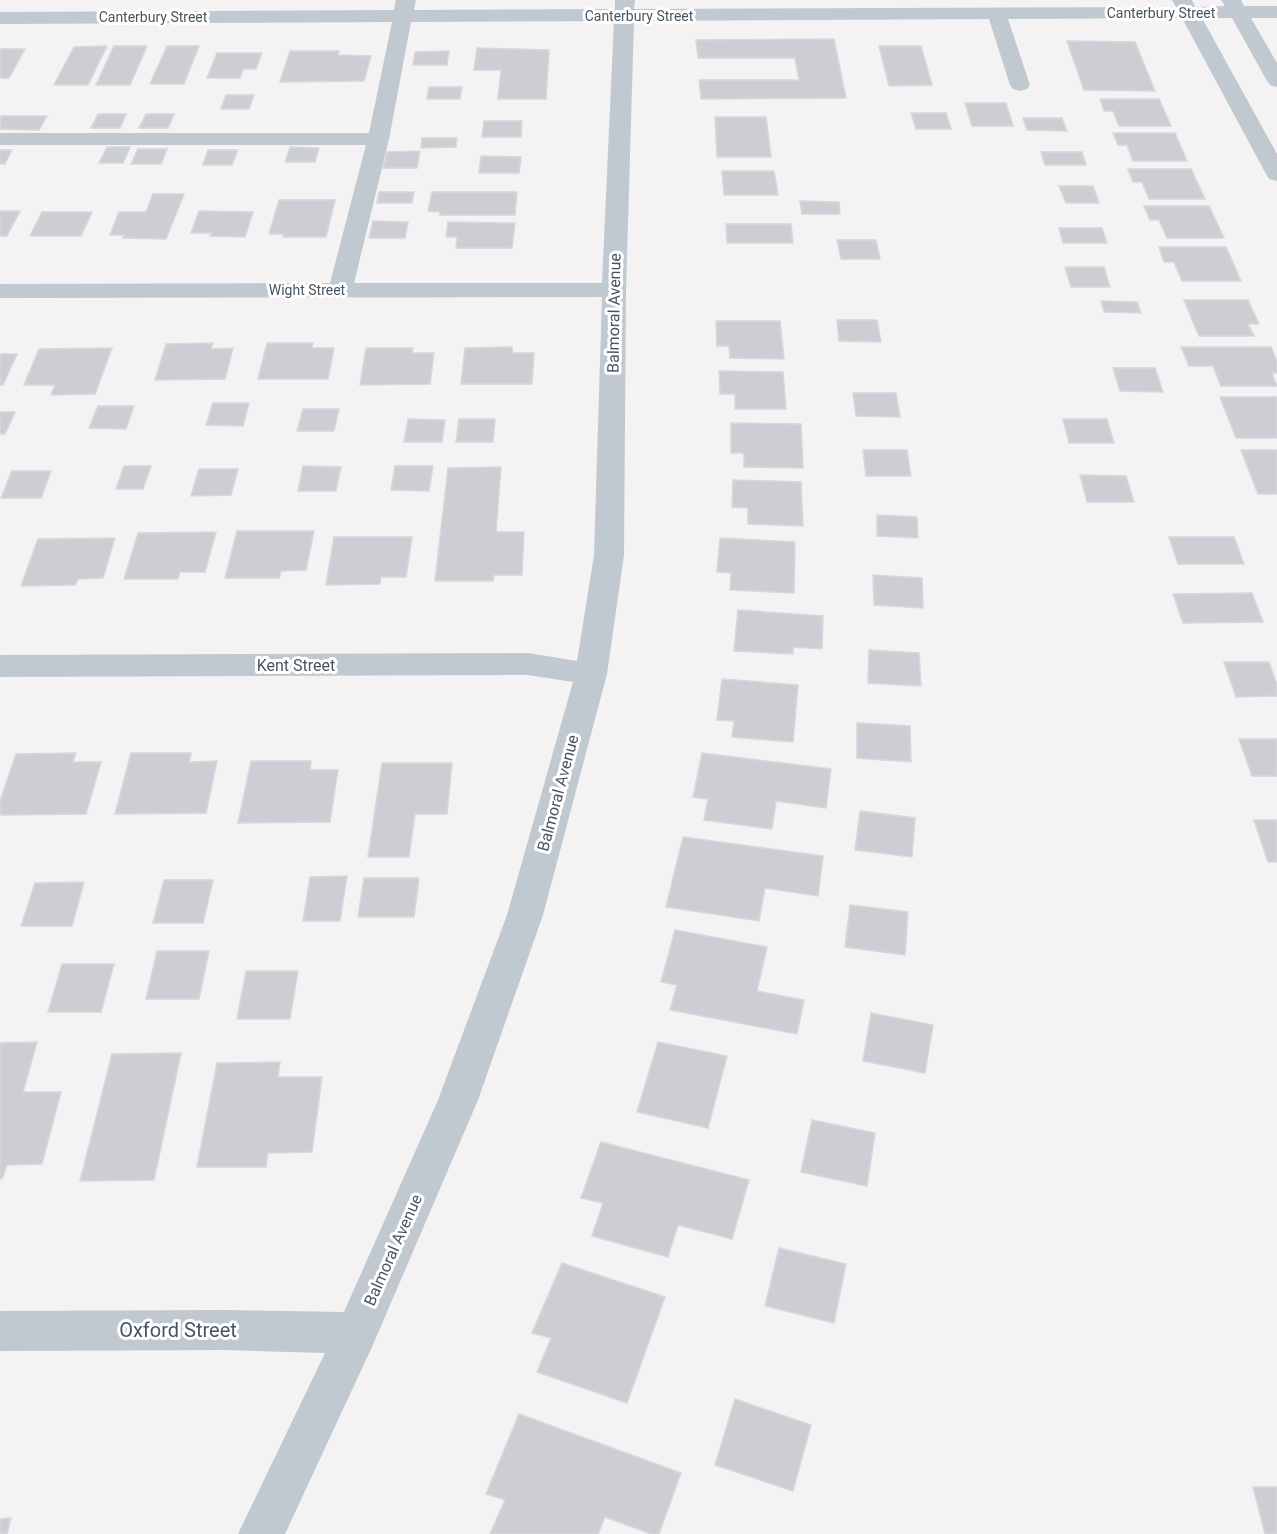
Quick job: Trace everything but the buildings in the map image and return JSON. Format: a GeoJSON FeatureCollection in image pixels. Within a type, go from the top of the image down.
{"type":"FeatureCollection","features":[{"type":"Feature","properties":{"kind":"street"},"geometry":{"type":"LineString","coordinates":[[1185,7],[1277,174]]}},
{"type":"Feature","properties":{"kind":"street","name":"Canterbury Street"},"geometry":{"type":"LineString","coordinates":[[0,18],[405,8],[624,8],[997,14],[1235,7],[1277,12]]}},
{"type":"Feature","properties":{"kind":"street"},"geometry":{"type":"LineString","coordinates":[[1235,7],[1277,81]]}},
{"type":"Feature","properties":{"kind":"street"},"geometry":{"type":"LineString","coordinates":[[340,290],[378,139],[405,8]]}},
{"type":"Feature","properties":{"kind":"street","name":"Balmoral Avenue"},"geometry":{"type":"LineString","coordinates":[[261,1534],[357,1333],[458,1100],[525,915],[591,674],[609,555],[614,290],[624,8]]}},
{"type":"Feature","properties":{"kind":"street"},"geometry":{"type":"LineString","coordinates":[[997,14],[1020,85]]}},
{"type":"Feature","properties":{"kind":"street"},"geometry":{"type":"LineString","coordinates":[[0,139],[378,139]]}},
{"type":"Feature","properties":{"kind":"street","name":"Wight Street"},"geometry":{"type":"LineString","coordinates":[[0,291],[614,290]]}},
{"type":"Feature","properties":{"kind":"street","name":"Kent Street"},"geometry":{"type":"LineString","coordinates":[[0,666],[528,664],[591,674]]}},
{"type":"Feature","properties":{"kind":"street","name":"Oxford Street"},"geometry":{"type":"LineString","coordinates":[[0,1330],[224,1330],[357,1333]]}}]}
